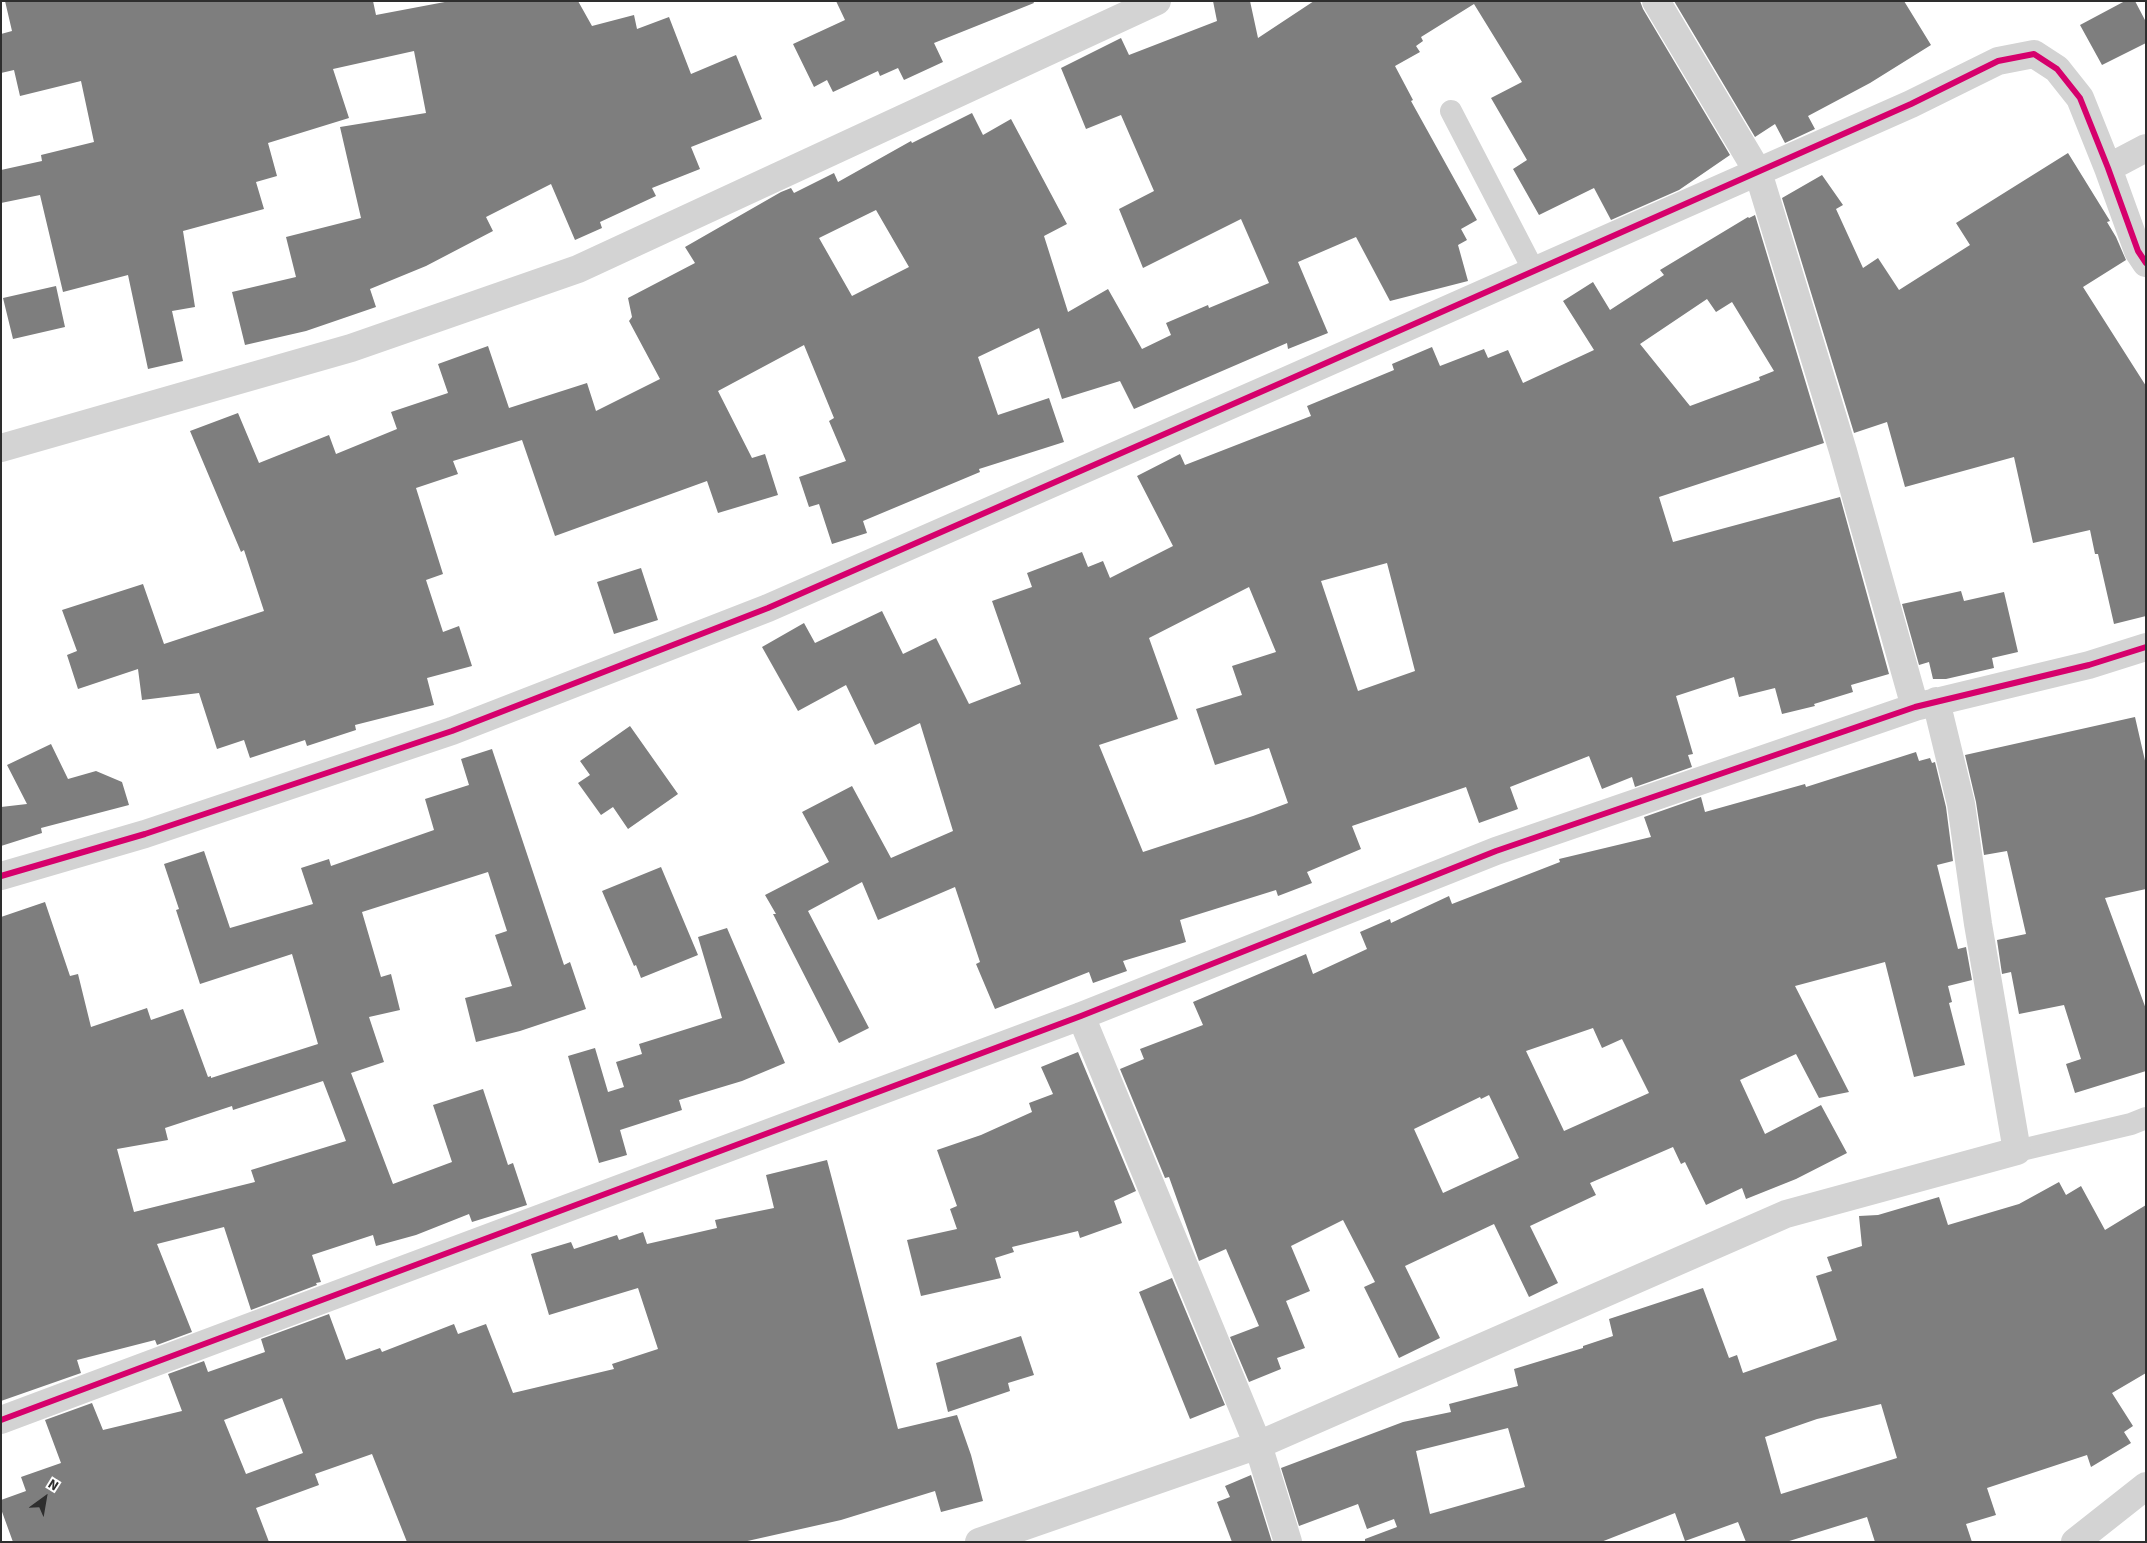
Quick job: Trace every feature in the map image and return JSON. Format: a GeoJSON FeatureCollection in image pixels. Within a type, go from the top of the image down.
{"type":"FeatureCollection","features":[{"type":"Feature","properties":{"kind":"street"},"geometry":{"type":"LineString","coordinates":[[1,448],[351,348],[578,269],[1157,1]]}},
{"type":"Feature","properties":{"kind":"street"},"geometry":{"type":"LineString","coordinates":[[979,1542],[1258,1445],[1786,1214],[2017,1151],[1978,924],[1961,804],[1843,451],[1758,172],[1656,1]]}},
{"type":"Feature","properties":{"kind":"street"},"geometry":{"type":"LineString","coordinates":[[1,876],[144,834],[452,731],[768,608],[1758,172],[1910,104],[1998,61],[2034,54],[2057,69],[2080,98],[2138,251],[2146,263]]}},
{"type":"Feature","properties":{"kind":"street"},"geometry":{"type":"LineString","coordinates":[[2108,168],[2146,148]]}},
{"type":"Feature","properties":{"kind":"street"},"geometry":{"type":"LineString","coordinates":[[1,1420],[1081,1016],[1496,851],[1926,704],[2089,665],[2146,647]]}},
{"type":"Feature","properties":{"kind":"street"},"geometry":{"type":"LineString","coordinates":[[1081,1016],[1258,1445],[1288,1542]]}},
{"type":"Feature","properties":{"kind":"street"},"geometry":{"type":"LineString","coordinates":[[2075,1542],[2146,1486]]}},
{"type":"Feature","properties":{"kind":"lane"},"geometry":{"type":"LineString","coordinates":[[1451,111],[1534,271]]}},
{"type":"Feature","properties":{"kind":"lane"},"geometry":{"type":"LineString","coordinates":[[2017,1151],[2131,1124],[2146,1118]]}},
{"type":"Feature","properties":{"kind":"building"},"geometry":{"type":"Polygon","coordinates":[[[5,1],[373,1],[376,15],[450,1],[578,1],[592,26],[634,15],[637,29],[669,17],[691,74],[736,55],[762,119],[691,147],[700,169],[652,188],[656,196],[600,222],[602,228],[575,240],[551,184],[486,217],[493,231],[426,266],[370,289],[376,307],[306,331],[245,345],[232,292],[296,277],[286,237],[361,218],[340,127],[426,113],[414,51],[333,69],[349,118],[268,143],[277,176],[256,182],[264,209],[183,231],[195,307],[172,311],[183,361],[148,369],[128,275],[63,292],[40,195],[1,203],[1,170],[42,161],[41,155],[94,142],[81,81],[20,96],[14,70],[1,73],[1,34],[12,31],[5,1]]]}},
{"type":"Feature","properties":{"kind":"building"},"geometry":{"type":"Polygon","coordinates":[[[836,1],[1033,1],[1034,3],[934,43],[943,62],[904,80],[898,68],[880,76],[878,71],[833,92],[827,80],[814,87],[793,44],[845,20],[836,1]]]}},
{"type":"Feature","properties":{"kind":"building"},"geometry":{"type":"Polygon","coordinates":[[[1213,1],[1250,1],[1258,38],[1314,1],[1640,1],[1730,155],[1679,190],[1611,220],[1594,188],[1539,215],[1513,169],[1527,160],[1491,98],[1522,82],[1474,4],[1421,37],[1423,41],[1416,46],[1420,52],[1395,66],[1413,100],[1411,101],[1477,220],[1461,229],[1467,240],[1458,245],[1468,281],[1390,301],[1356,237],[1298,262],[1328,333],[1288,349],[1287,343],[1134,409],[1120,381],[1062,399],[1039,328],[978,357],[998,415],[1049,398],[1064,442],[979,469],[980,472],[863,521],[867,533],[832,544],[819,504],[809,507],[799,477],[846,461],[829,421],[834,418],[804,345],[718,391],[752,458],[765,454],[778,495],[718,513],[707,481],[555,536],[522,440],[453,461],[458,474],[416,488],[443,574],[426,580],[443,632],[459,626],[472,666],[427,678],[434,705],[355,725],[356,730],[307,746],[305,740],[250,758],[244,740],[217,749],[199,693],[142,700],[138,669],[78,689],[67,655],[77,651],[62,610],[143,584],[164,644],[264,611],[244,550],[241,552],[190,431],[238,413],[259,463],[329,435],[336,454],[397,429],[391,412],[448,393],[438,364],[488,346],[509,408],[587,383],[596,411],[660,379],[629,321],[632,317],[628,298],[695,263],[685,247],[781,192],[791,188],[794,193],[834,173],[838,182],[911,141],[912,143],[972,113],[983,135],[1011,119],[1067,224],[1044,236],[1068,312],[1108,289],[1142,349],[1171,335],[1166,323],[1208,305],[1209,308],[1269,283],[1241,219],[1143,268],[1119,209],[1154,191],[1121,115],[1086,129],[1061,68],[1121,38],[1129,55],[1217,21],[1213,1]],[[876,210],[819,238],[852,296],[909,267],[876,210]]]}},
{"type":"Feature","properties":{"kind":"building"},"geometry":{"type":"Polygon","coordinates":[[[1674,1],[1904,1],[1931,45],[1870,83],[1808,116],[1815,129],[1785,143],[1775,124],[1755,137],[1674,1]]]}},
{"type":"Feature","properties":{"kind":"building"},"geometry":{"type":"Polygon","coordinates":[[[2125,1],[2135,1],[2146,22],[2146,43],[2102,65],[2080,25],[2125,1]]]}},
{"type":"Feature","properties":{"kind":"building"},"geometry":{"type":"Polygon","coordinates":[[[2068,153],[2110,221],[2107,222],[2126,260],[2083,287],[2146,386],[2146,616],[2114,624],[2098,554],[2095,554],[2090,530],[2033,543],[2014,457],[1905,487],[1887,422],[1854,433],[1782,198],[1822,175],[1843,205],[1836,209],[1863,268],[1878,258],[1899,290],[1970,245],[1956,223],[2068,153]]]}},
{"type":"Feature","properties":{"kind":"building"},"geometry":{"type":"Polygon","coordinates":[[[1755,215],[1824,443],[1659,497],[1673,542],[1840,497],[1889,674],[1851,685],[1853,692],[1814,704],[1815,706],[1782,714],[1775,688],[1739,697],[1734,677],[1676,696],[1693,754],[1688,755],[1692,767],[1635,787],[1632,777],[1602,789],[1589,756],[1510,787],[1518,809],[1479,823],[1466,787],[1352,826],[1361,849],[1307,872],[1312,883],[1278,896],[1276,890],[1180,920],[1186,942],[1123,961],[1127,971],[1093,983],[1089,972],[995,1009],[976,964],[980,962],[955,887],[878,920],[862,882],[808,911],[869,1028],[839,1043],[765,895],[829,862],[802,812],[852,786],[891,858],[953,831],[920,723],[875,745],[846,685],[798,711],[762,647],[804,623],[815,643],[882,611],[903,654],[936,638],[969,704],[1021,684],[992,601],[1032,587],[1027,573],[1082,552],[1088,567],[1103,561],[1110,578],[1173,546],[1137,476],[1180,454],[1185,465],[1311,416],[1307,406],[1394,370],[1392,364],[1432,347],[1440,366],[1484,349],[1488,358],[1508,350],[1523,383],[1594,350],[1563,301],[1593,282],[1610,310],[1664,275],[1660,270],[1755,215]],[[1707,299],[1640,344],[1690,406],[1760,380],[1759,377],[1774,371],[1732,302],[1716,312],[1707,299]],[[1387,563],[1321,581],[1358,691],[1415,671],[1387,563]],[[1249,587],[1149,638],[1178,719],[1099,745],[1143,852],[1288,803],[1269,748],[1215,765],[1196,709],[1242,695],[1232,666],[1276,652],[1249,587]]]}},
{"type":"Feature","properties":{"kind":"building"},"geometry":{"type":"Polygon","coordinates":[[[56,286],[65,327],[13,339],[3,298],[56,286]]]}},
{"type":"Feature","properties":{"kind":"building"},"geometry":{"type":"Polygon","coordinates":[[[641,568],[658,620],[614,634],[597,582],[641,568]]]}},
{"type":"Feature","properties":{"kind":"building"},"geometry":{"type":"Polygon","coordinates":[[[1961,591],[1964,601],[2004,592],[2018,652],[1992,658],[1994,668],[1946,679],[1933,679],[1929,662],[1919,665],[1902,604],[1961,591]]]}},
{"type":"Feature","properties":{"kind":"building"},"geometry":{"type":"Polygon","coordinates":[[[2135,717],[2146,765],[2146,889],[2105,898],[2146,1009],[2146,1071],[2075,1093],[2066,1064],[2081,1059],[2064,1005],[2019,1014],[2011,972],[2002,974],[1997,940],[2026,934],[2007,851],[1984,855],[1976,802],[1965,755],[2135,717]]]}},
{"type":"Feature","properties":{"kind":"building"},"geometry":{"type":"Polygon","coordinates":[[[630,726],[678,794],[628,829],[613,807],[601,815],[578,783],[590,775],[580,761],[630,726]]]}},
{"type":"Feature","properties":{"kind":"building"},"geometry":{"type":"Polygon","coordinates":[[[51,744],[68,779],[96,771],[122,782],[129,805],[41,828],[42,833],[1,846],[1,807],[27,804],[7,765],[51,744]]]}},
{"type":"Feature","properties":{"kind":"building"},"geometry":{"type":"Polygon","coordinates":[[[492,749],[564,965],[570,962],[586,1009],[520,1031],[476,1042],[465,998],[512,986],[495,935],[507,931],[488,872],[362,912],[381,977],[391,974],[400,1010],[369,1017],[384,1062],[351,1073],[393,1184],[452,1162],[433,1105],[483,1089],[508,1165],[513,1163],[527,1205],[472,1222],[469,1214],[416,1235],[376,1246],[373,1235],[312,1255],[321,1282],[251,1310],[224,1227],[157,1244],[192,1332],[157,1345],[155,1340],[77,1360],[81,1373],[1,1401],[1,917],[45,902],[70,976],[78,974],[91,1027],[147,1008],[151,1020],[183,1009],[208,1077],[211,1076],[211,1078],[318,1044],[292,954],[200,984],[176,910],[179,909],[164,864],[204,851],[230,928],[313,904],[301,868],[329,859],[331,866],[434,830],[425,799],[469,785],[461,759],[492,749]],[[323,1081],[233,1110],[232,1106],[165,1128],[168,1140],[117,1149],[134,1212],[255,1182],[251,1170],[346,1141],[323,1081]]]}},
{"type":"Feature","properties":{"kind":"building"},"geometry":{"type":"Polygon","coordinates":[[[1916,752],[1919,761],[1930,758],[1932,763],[1935,762],[1946,807],[1953,861],[1937,865],[1958,949],[1966,947],[1972,980],[1948,986],[1952,1002],[1949,1003],[1965,1065],[1914,1077],[1885,962],[1795,986],[1849,1092],[1819,1098],[1796,1054],[1740,1080],[1765,1134],[1821,1105],[1847,1153],[1796,1179],[1746,1199],[1742,1188],[1706,1205],[1685,1162],[1681,1164],[1673,1147],[1590,1183],[1596,1195],[1530,1226],[1558,1283],[1529,1297],[1494,1224],[1405,1266],[1440,1338],[1399,1358],[1364,1287],[1375,1282],[1343,1220],[1291,1246],[1310,1291],[1286,1301],[1305,1348],[1277,1358],[1281,1369],[1249,1382],[1230,1337],[1259,1326],[1226,1249],[1199,1261],[1169,1177],[1165,1178],[1120,1069],[1144,1059],[1140,1049],[1203,1025],[1193,1002],[1306,954],[1313,974],[1367,949],[1360,932],[1390,919],[1391,923],[1449,896],[1452,904],[1560,862],[1559,859],[1651,837],[1644,817],[1701,797],[1705,812],[1805,784],[1806,787],[1916,752]],[[1593,1028],[1526,1051],[1564,1131],[1649,1093],[1622,1039],[1602,1048],[1593,1028]],[[1489,1095],[1481,1099],[1480,1097],[1414,1129],[1443,1193],[1519,1158],[1489,1095]]]}},
{"type":"Feature","properties":{"kind":"building"},"geometry":{"type":"Polygon","coordinates":[[[661,867],[698,955],[641,978],[602,891],[661,867]]]}},
{"type":"Feature","properties":{"kind":"building"},"geometry":{"type":"Polygon","coordinates":[[[727,928],[785,1063],[742,1081],[679,1100],[682,1110],[620,1130],[627,1155],[599,1163],[568,1056],[595,1048],[608,1092],[624,1087],[616,1062],[642,1054],[639,1044],[722,1018],[698,937],[727,928]]]}},
{"type":"Feature","properties":{"kind":"building"},"geometry":{"type":"Polygon","coordinates":[[[1078,1052],[1136,1191],[1114,1201],[1122,1223],[1080,1238],[1078,1231],[1012,1247],[1014,1252],[995,1258],[1001,1278],[921,1296],[907,1240],[957,1229],[950,1209],[957,1206],[937,1150],[981,1135],[1032,1112],[1029,1103],[1053,1094],[1041,1067],[1078,1052]]]}},
{"type":"Feature","properties":{"kind":"building"},"geometry":{"type":"Polygon","coordinates":[[[827,1160],[898,1429],[957,1415],[971,1455],[983,1501],[941,1512],[935,1491],[841,1520],[743,1542],[407,1542],[372,1454],[315,1474],[319,1485],[256,1508],[269,1542],[13,1542],[1,1509],[1,1500],[26,1491],[21,1477],[61,1463],[45,1420],[92,1403],[103,1430],[182,1411],[168,1374],[204,1361],[208,1372],[265,1352],[261,1339],[329,1314],[346,1360],[380,1348],[382,1352],[454,1324],[458,1334],[486,1324],[513,1393],[614,1369],[612,1364],[658,1349],[638,1288],[549,1315],[531,1254],[571,1242],[574,1249],[617,1235],[619,1240],[643,1232],[647,1244],[717,1228],[715,1220],[774,1208],[766,1175],[827,1160]],[[282,1398],[224,1420],[246,1474],[303,1453],[282,1398]]]}},
{"type":"Feature","properties":{"kind":"building"},"geometry":{"type":"Polygon","coordinates":[[[2059,1182],[2066,1195],[2081,1186],[2105,1230],[2146,1205],[2146,1373],[2112,1393],[2133,1426],[2124,1432],[2131,1443],[2091,1467],[2087,1455],[1987,1488],[1996,1515],[1966,1524],[1972,1542],[1875,1542],[1867,1517],[1786,1542],[1746,1542],[1738,1522],[1685,1541],[1675,1513],[1601,1542],[1365,1542],[1365,1539],[1397,1527],[1394,1519],[1367,1529],[1358,1504],[1299,1526],[1281,1468],[1403,1422],[1451,1412],[1449,1404],[1518,1386],[1514,1369],[1583,1348],[1583,1346],[1613,1336],[1609,1319],[1703,1288],[1729,1358],[1737,1355],[1743,1373],[1837,1340],[1816,1276],[1832,1271],[1827,1257],[1862,1246],[1859,1216],[1878,1215],[1939,1197],[1948,1225],[2019,1204],[2059,1182]],[[1881,1404],[1817,1419],[1765,1437],[1781,1494],[1897,1458],[1881,1404]],[[1508,1428],[1416,1451],[1430,1514],[1525,1487],[1508,1428]]]}},
{"type":"Feature","properties":{"kind":"building"},"geometry":{"type":"Polygon","coordinates":[[[1172,1278],[1225,1405],[1190,1419],[1139,1292],[1172,1278]]]}},
{"type":"Feature","properties":{"kind":"building"},"geometry":{"type":"Polygon","coordinates":[[[1021,1336],[1034,1375],[1008,1383],[1010,1391],[948,1412],[936,1363],[1021,1336]]]}},
{"type":"Feature","properties":{"kind":"building"},"geometry":{"type":"Polygon","coordinates":[[[1251,1475],[1272,1542],[1232,1542],[1217,1502],[1230,1497],[1225,1486],[1251,1475]]]}},
{"type":"Feature","properties":{"kind":"cycle path"},"geometry":{"type":"LineString","coordinates":[[1,876],[145,834],[452,731],[768,608],[1911,104],[1998,61],[2034,54],[2057,69],[2080,98],[2138,251],[2146,263]]}},
{"type":"Feature","properties":{"kind":"cycle path"},"geometry":{"type":"LineString","coordinates":[[1,1420],[1081,1016],[1496,851],[1915,707],[2089,665],[2146,647]]}}]}
